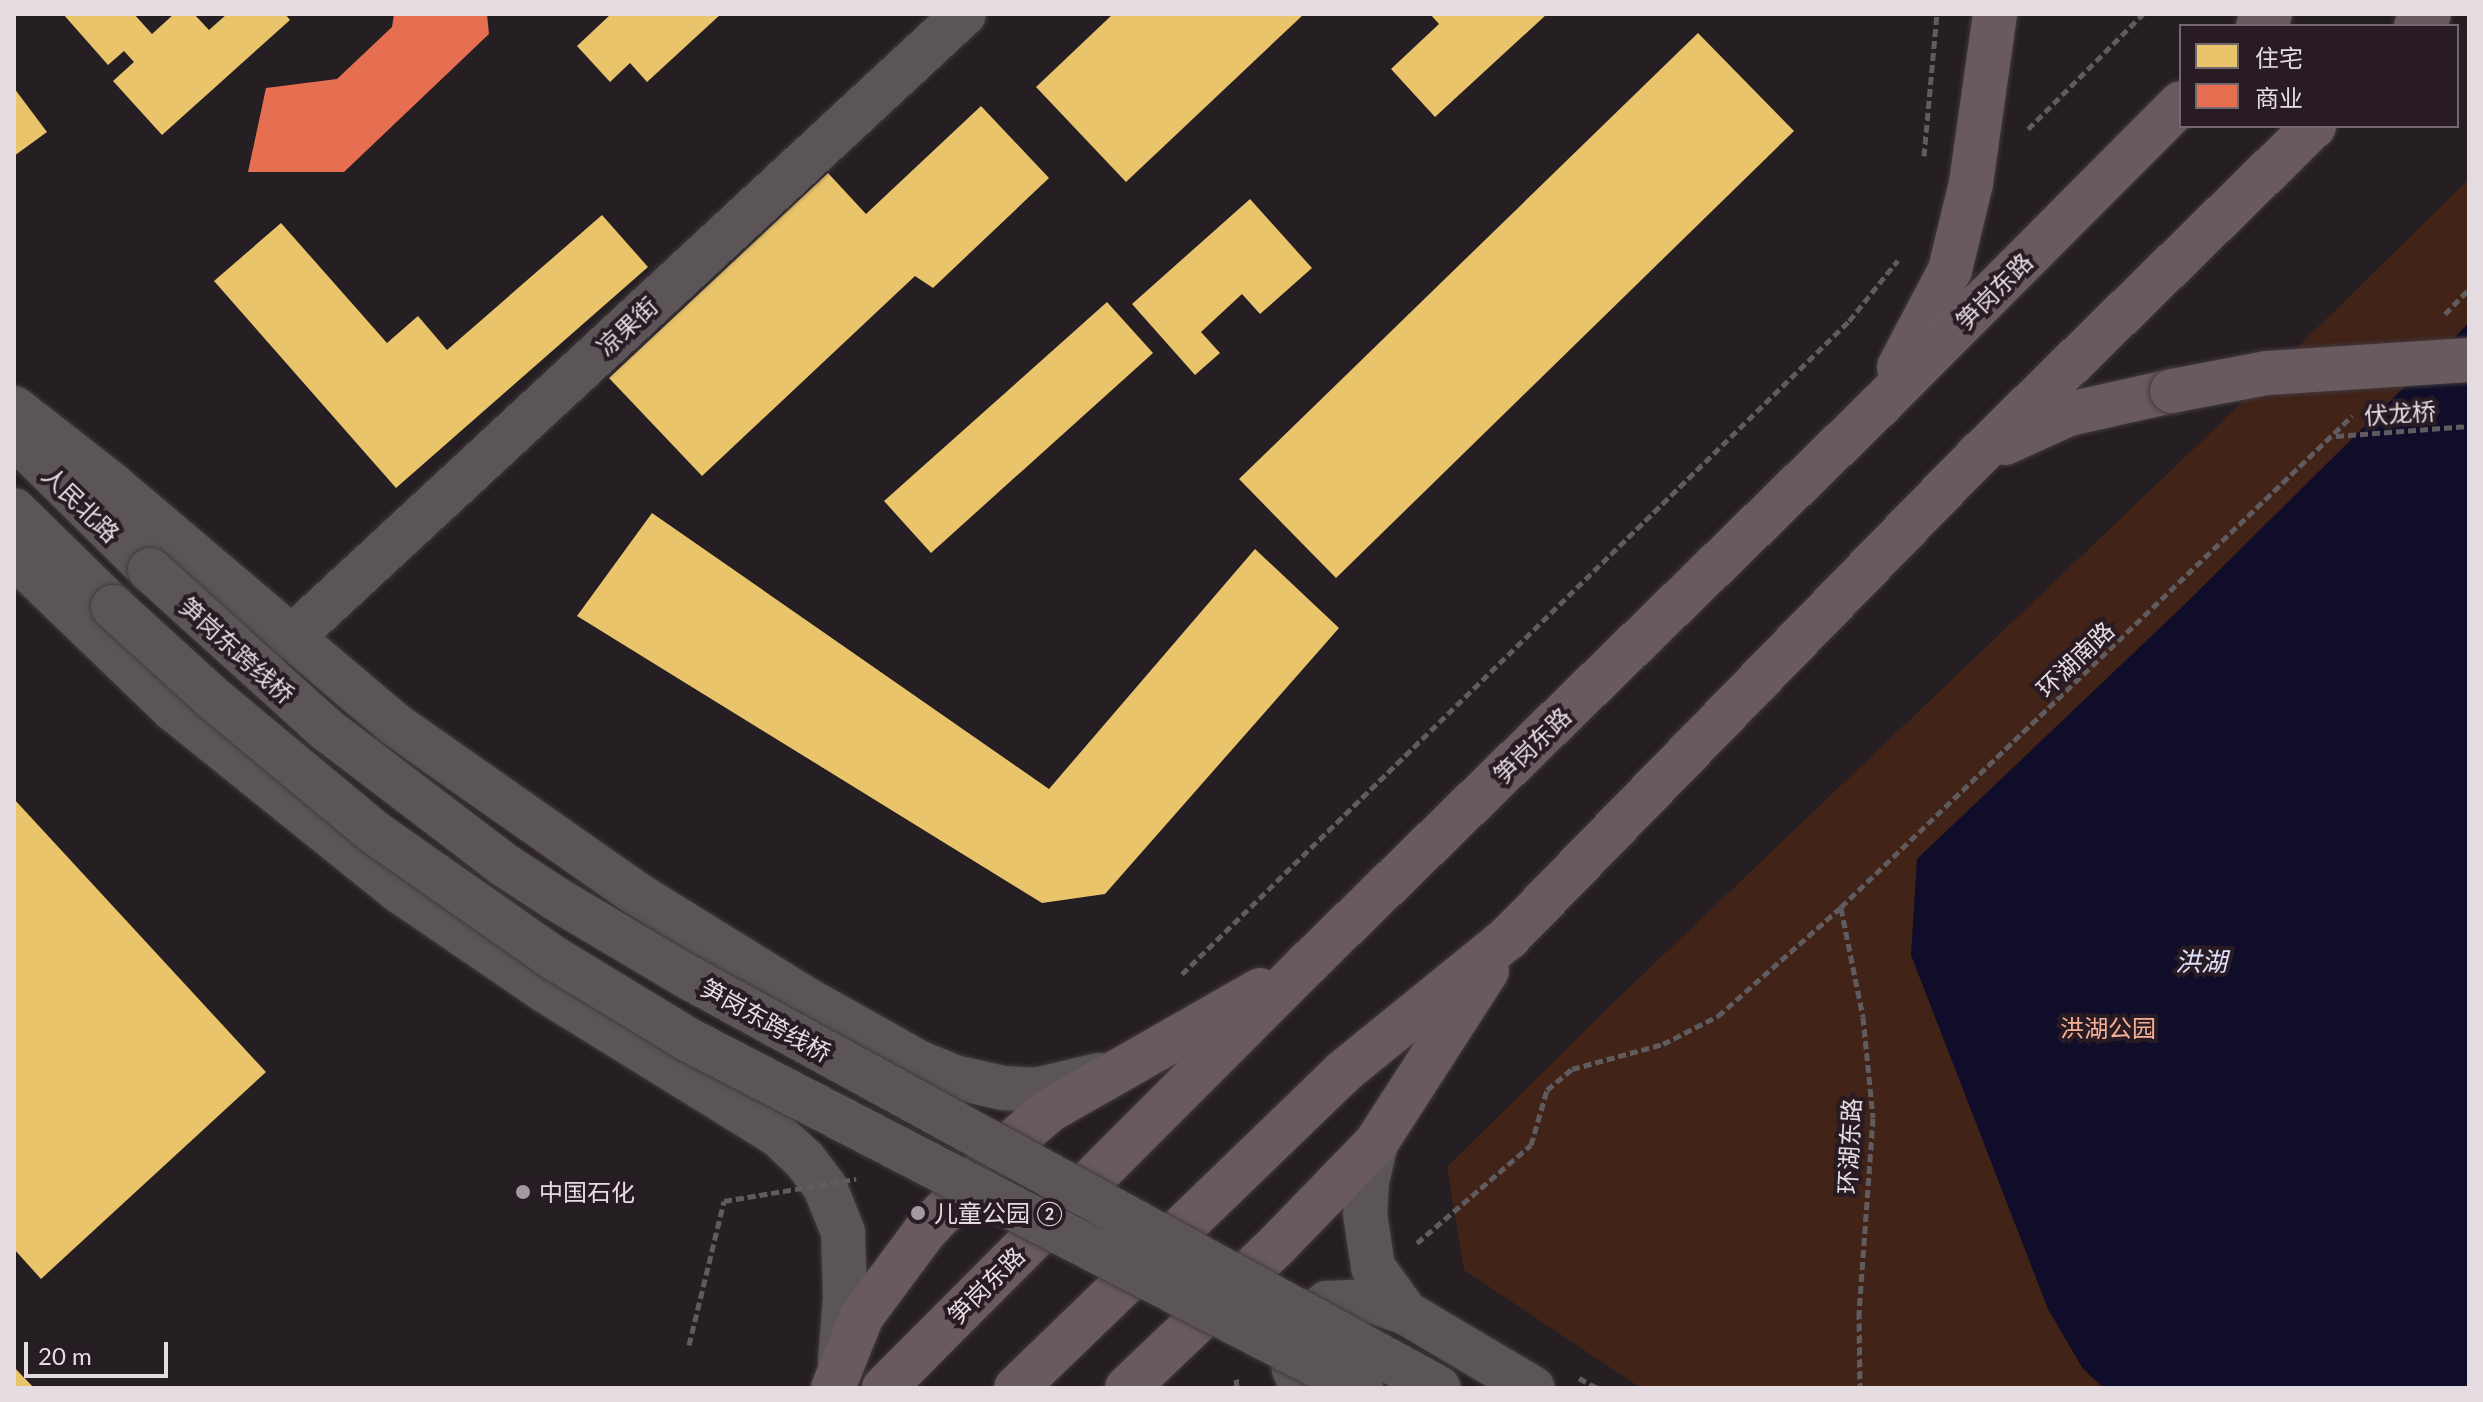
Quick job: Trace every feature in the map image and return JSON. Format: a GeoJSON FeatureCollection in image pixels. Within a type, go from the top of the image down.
{"type":"FeatureCollection","features":[{"type":"Feature","properties":{"kind":"main road"},"geometry":{"type":"LineString","coordinates":[[1880,405],[1950,270],[1971,183],[1995,14]]}},
{"type":"Feature","properties":{"kind":"main road","name":"笋岗东路"},"geometry":{"type":"LineString","coordinates":[[884,1388],[1307,964],[1880,405],[2179,105]]}},
{"type":"Feature","properties":{"kind":"main road"},"geometry":{"type":"LineString","coordinates":[[1016,1388],[1343,1072],[1508,938],[1977,456],[2312,128]]}},
{"type":"Feature","properties":{"kind":"main road"},"geometry":{"type":"LineString","coordinates":[[1977,456],[2069,414],[2172,391],[2267,373],[2469,360]]}},
{"type":"Feature","properties":{"kind":"main road"},"geometry":{"type":"LineString","coordinates":[[1127,1388],[1267,1254],[1376,1143],[1508,938]]}},
{"type":"Feature","properties":{"kind":"main road"},"geometry":{"type":"LineString","coordinates":[[836,1380],[862,1316],[925,1231],[1005,1148],[1050,1110],[1307,964]]}},
{"type":"Feature","properties":{"kind":"street","name":"凉果街"},"geometry":{"type":"LineString","coordinates":[[290,639],[964,14]]}},
{"type":"Feature","properties":{"kind":"street"},"geometry":{"type":"LineString","coordinates":[[14,408],[110,483],[290,639],[405,732],[635,893],[806,999],[920,1063],[967,1080],[1003,1088],[1036,1090],[1079,1082],[1124,1066]]}},
{"type":"Feature","properties":{"kind":"street","name":"人民北路"},"geometry":{"type":"LineString","coordinates":[[14,437],[150,570]]}},
{"type":"Feature","properties":{"kind":"street"},"geometry":{"type":"LineString","coordinates":[[14,510],[113,607],[224,708],[374,832],[554,958],[689,1040],[1361,1388]]}},
{"type":"Feature","properties":{"kind":"street"},"geometry":{"type":"LineString","coordinates":[[14,556],[173,709],[398,890],[557,999],[763,1126],[804,1159],[825,1187],[843,1232],[845,1297],[836,1380]]}},
{"type":"Feature","properties":{"kind":"street","name":"笋岗东跨线桥"},"geometry":{"type":"LineString","coordinates":[[150,570],[326,729],[506,866],[558,900],[686,976],[1439,1388]]}},
{"type":"Feature","properties":{"kind":"street"},"geometry":{"type":"LineString","coordinates":[[1376,1143],[1367,1181],[1366,1235],[1373,1267],[1406,1313]]}},
{"type":"Feature","properties":{"kind":"street"},"geometry":{"type":"LineString","coordinates":[[1302,1388],[1294,1369],[1291,1345],[1305,1320],[1327,1303],[1371,1301],[1406,1313],[1533,1388]]}},
{"type":"Feature","properties":{"kind":"path"},"geometry":{"type":"LineString","coordinates":[[1922,171],[1937,14]]}},
{"type":"Feature","properties":{"kind":"path"},"geometry":{"type":"LineString","coordinates":[[2021,137],[2143,14]]}},
{"type":"Feature","properties":{"kind":"path"},"geometry":{"type":"LineString","coordinates":[[1182,974],[1849,321],[1899,258]]}},
{"type":"Feature","properties":{"kind":"path","name":"伏龙桥"},"geometry":{"type":"LineString","coordinates":[[2335,436],[2469,426]]}},
{"type":"Feature","properties":{"kind":"path","name":"环湖南路"},"geometry":{"type":"LineString","coordinates":[[1416,1244],[1531,1145],[1547,1090],[1572,1069],[1663,1044],[1718,1016],[1841,907],[2335,436]]}},
{"type":"Feature","properties":{"kind":"path","name":"环湖东路"},"geometry":{"type":"LineString","coordinates":[[1841,907],[1863,1017],[1873,1118],[1859,1297],[1860,1388]]}},
{"type":"Feature","properties":{"kind":"path"},"geometry":{"type":"LineString","coordinates":[[689,1345],[724,1201],[871,1177]]}},
{"type":"Feature","properties":{"kind":"green space","name":"洪湖公园"},"geometry":{"type":"Polygon","coordinates":[[[2469,179],[2469,1388],[1641,1388],[1464,1270],[1447,1167],[1615,1001],[2206,437],[2469,179]]]}},
{"type":"Feature","properties":{"kind":"water","name":"洪湖"},"geometry":{"type":"Polygon","coordinates":[[[2469,323],[2469,1388],[2104,1388],[2083,1369],[2048,1309],[1911,955],[1917,859],[2184,605],[2469,323]]]}},
{"type":"Feature","properties":{"kind":"building: 住宅"},"geometry":{"type":"Polygon","coordinates":[[[63,14],[134,14],[152,34],[174,14],[194,14],[209,30],[227,14],[285,14],[290,20],[162,135],[113,81],[134,62],[124,51],[108,65],[63,14]]]}},
{"type":"Feature","properties":{"kind":"building: 住宅"},"geometry":{"type":"Polygon","coordinates":[[[611,14],[721,14],[647,82],[630,63],[610,82],[577,46],[611,14]]]}},
{"type":"Feature","properties":{"kind":"building: 住宅"},"geometry":{"type":"Polygon","coordinates":[[[1113,14],[1304,14],[1126,182],[1036,87],[1113,14]]]}},
{"type":"Feature","properties":{"kind":"building: 住宅"},"geometry":{"type":"Polygon","coordinates":[[[1430,14],[1547,14],[1435,117],[1391,69],[1439,24],[1430,14]]]}},
{"type":"Feature","properties":{"kind":"building: 住宅"},"geometry":{"type":"Polygon","coordinates":[[[1698,33],[1794,131],[1336,578],[1239,479],[1698,33]]]}},
{"type":"Feature","properties":{"kind":"building: 住宅"},"geometry":{"type":"Polygon","coordinates":[[[14,88],[47,132],[14,156],[14,88]]]}},
{"type":"Feature","properties":{"kind":"building: 住宅"},"geometry":{"type":"Polygon","coordinates":[[[981,106],[1049,178],[933,288],[915,276],[702,476],[609,378],[828,173],[866,214],[981,106]]]}},
{"type":"Feature","properties":{"kind":"building: 住宅"},"geometry":{"type":"Polygon","coordinates":[[[1250,199],[1312,268],[1260,314],[1242,294],[1201,332],[1220,353],[1195,375],[1132,304],[1250,199]]]}},
{"type":"Feature","properties":{"kind":"building: 住宅"},"geometry":{"type":"Polygon","coordinates":[[[602,215],[648,267],[396,488],[214,281],[281,223],[387,343],[418,316],[447,350],[602,215]]]}},
{"type":"Feature","properties":{"kind":"building: 住宅"},"geometry":{"type":"Polygon","coordinates":[[[1107,302],[1153,353],[931,553],[884,501],[1107,302]]]}},
{"type":"Feature","properties":{"kind":"building: 住宅"},"geometry":{"type":"Polygon","coordinates":[[[652,513],[1049,789],[1255,549],[1339,628],[1105,894],[1042,903],[577,616],[652,513]]]}},
{"type":"Feature","properties":{"kind":"building: 住宅"},"geometry":{"type":"Polygon","coordinates":[[[14,799],[266,1072],[41,1279],[14,1249],[14,799]]]}},
{"type":"Feature","properties":{"kind":"building: 住宅"},"geometry":{"type":"Polygon","coordinates":[[[14,1367],[34,1388],[14,1388],[14,1367]]]}},
{"type":"Feature","properties":{"kind":"building: 商业"},"geometry":{"type":"Polygon","coordinates":[[[394,14],[487,14],[489,34],[344,172],[248,172],[266,88],[337,79],[392,27],[394,14]]]}},
{"type":"Feature","properties":{"kind":"place","name":"中国石化"},"geometry":{"type":"Point","coordinates":[523,1192]}},
{"type":"Feature","properties":{"kind":"place","name":"儿童公园 ②"},"geometry":{"type":"Point","coordinates":[918,1213]}}]}
